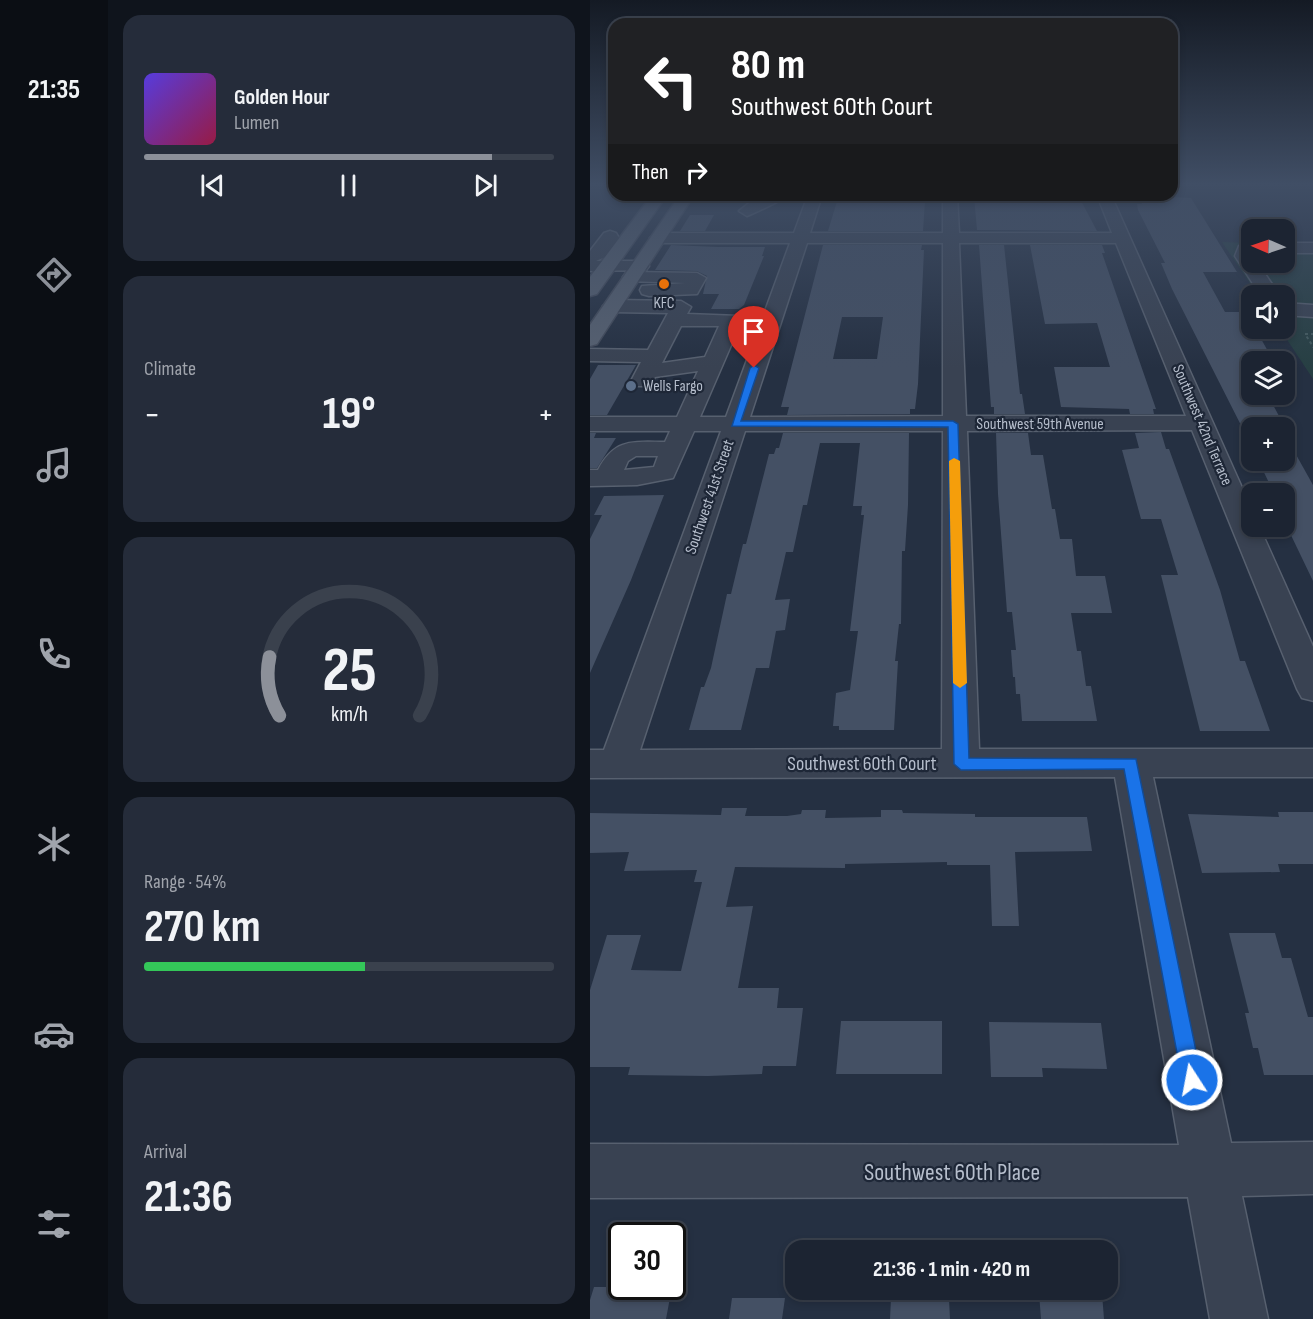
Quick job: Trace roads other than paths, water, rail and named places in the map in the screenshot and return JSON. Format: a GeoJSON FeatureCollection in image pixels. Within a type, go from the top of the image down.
{"type":"FeatureCollection","features":[{"type":"Feature","properties":{"kind":"main road"},"geometry":{"type":"LineString","coordinates":[[590,290],[599,266],[618,245]]}},
{"type":"Feature","properties":{"kind":"main road"},"geometry":{"type":"LineString","coordinates":[[592,335],[654,245]]}},
{"type":"Feature","properties":{"kind":"street"},"geometry":{"type":"LineString","coordinates":[[590,257],[599,253],[606,245]]}},
{"type":"Feature","properties":{"kind":"street","name":"Southwest 41st Street"},"geometry":{"type":"LineString","coordinates":[[604,764],[735,424],[798,245]]}},
{"type":"Feature","properties":{"kind":"street"},"geometry":{"type":"LineString","coordinates":[[950,245],[961,764]]}},
{"type":"Feature","properties":{"kind":"street","name":"Southwest 42nd Terrace"},"geometry":{"type":"LineString","coordinates":[[1125,245],[1313,689]]}},
{"type":"Feature","properties":{"kind":"street"},"geometry":{"type":"LineString","coordinates":[[1295,248],[1313,248]]}},
{"type":"Feature","properties":{"kind":"street"},"geometry":{"type":"LineString","coordinates":[[599,266],[627,285],[681,307],[646,375],[647,403],[663,411],[674,424]]}},
{"type":"Feature","properties":{"kind":"street"},"geometry":{"type":"LineString","coordinates":[[1295,310],[1313,311]]}},
{"type":"Feature","properties":{"kind":"street"},"geometry":{"type":"LineString","coordinates":[[599,478],[649,477],[664,473],[674,449],[674,424],[713,362],[732,320],[674,320]]}},
{"type":"Feature","properties":{"kind":"street"},"geometry":{"type":"LineString","coordinates":[[590,356],[646,375],[713,362]]}},
{"type":"Feature","properties":{"kind":"street","name":"Southwest 59th Avenue"},"geometry":{"type":"LineString","coordinates":[[590,424],[1201,423]]}},
{"type":"Feature","properties":{"kind":"street"},"geometry":{"type":"LineString","coordinates":[[1131,763],[1239,1319]]}},
{"type":"Feature","properties":{"kind":"street","name":"Southwest 60th Court"},"geometry":{"type":"LineString","coordinates":[[604,764],[1313,763]]}},
{"type":"Feature","properties":{"kind":"street","name":"Southwest 60th Place"},"geometry":{"type":"LineString","coordinates":[[590,1171],[1313,1168]]}},
{"type":"Feature","properties":{"kind":"place","name":"KFC"},"geometry":{"type":"Point","coordinates":[664,284]}},
{"type":"Feature","properties":{"kind":"place","name":"Wells Fargo"},"geometry":{"type":"Point","coordinates":[631,386]}}]}
